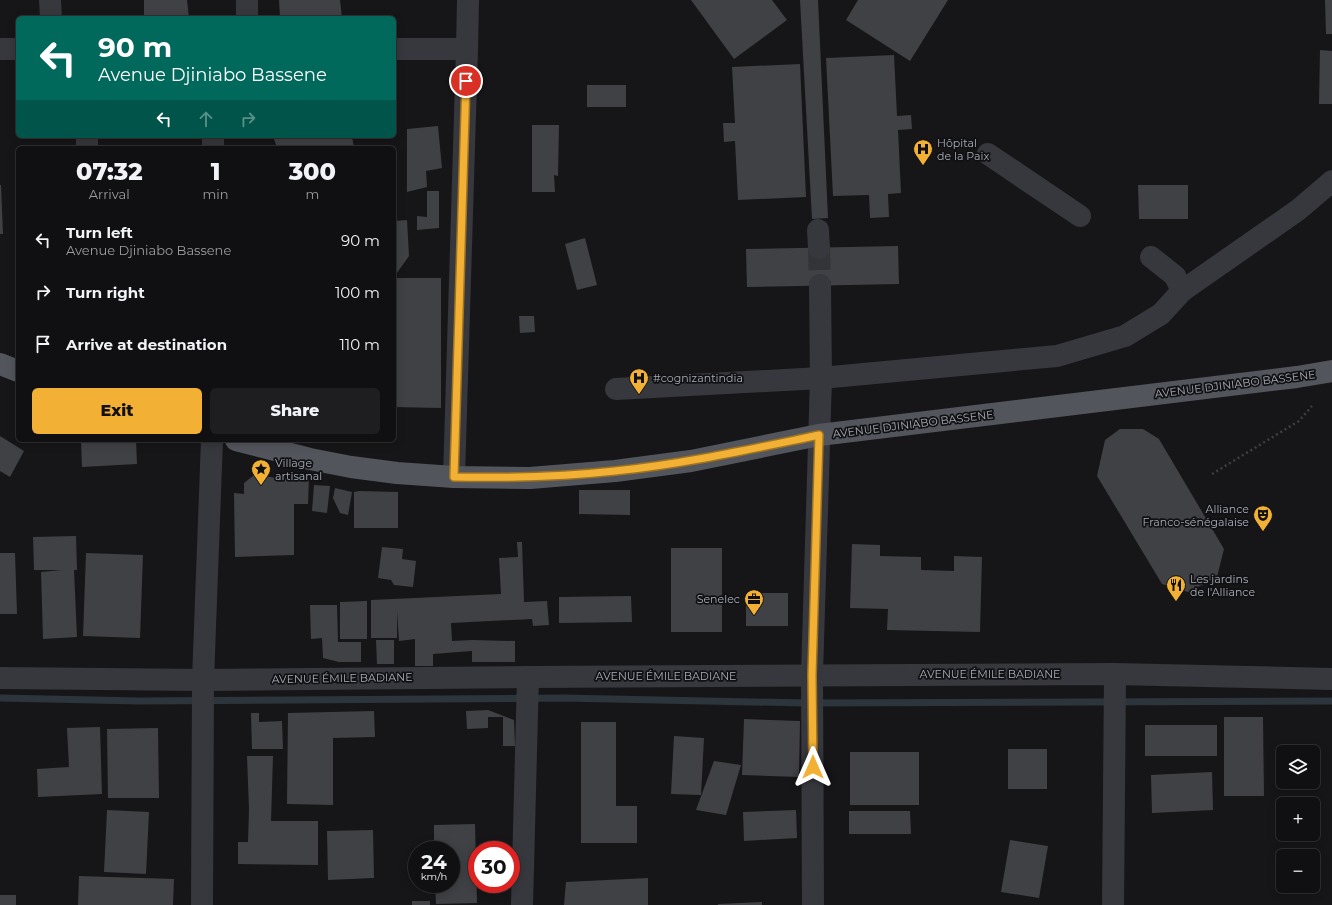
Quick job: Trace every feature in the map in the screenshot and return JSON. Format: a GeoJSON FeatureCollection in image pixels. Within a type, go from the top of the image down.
{"type":"FeatureCollection","features":[{"type":"Feature","properties":{"kind":"main road"},"geometry":{"type":"LineString","coordinates":[[0,364],[16,370]]}},
{"type":"Feature","properties":{"kind":"main road","name":"AVENUE DJINIABO BASSENE"},"geometry":{"type":"LineString","coordinates":[[244,442],[310,459],[351,467],[397,473],[454,477],[530,478],[615,471],[691,461],[819,435],[1332,372]]}},
{"type":"Feature","properties":{"kind":"street"},"geometry":{"type":"LineString","coordinates":[[50,0],[50,16]]}},
{"type":"Feature","properties":{"kind":"street"},"geometry":{"type":"LineString","coordinates":[[247,0],[247,16]]}},
{"type":"Feature","properties":{"kind":"street"},"geometry":{"type":"LineString","coordinates":[[454,477],[468,49],[468,0]]}},
{"type":"Feature","properties":{"kind":"street"},"geometry":{"type":"LineString","coordinates":[[0,49],[16,49]]}},
{"type":"Feature","properties":{"kind":"street"},"geometry":{"type":"LineString","coordinates":[[396,49],[468,49]]}},
{"type":"Feature","properties":{"kind":"street"},"geometry":{"type":"LineString","coordinates":[[988,154],[1080,216]]}},
{"type":"Feature","properties":{"kind":"street"},"geometry":{"type":"LineString","coordinates":[[616,389],[821,378],[1057,356],[1125,336],[1161,314],[1182,291],[1298,210],[1332,181]]}},
{"type":"Feature","properties":{"kind":"street"},"geometry":{"type":"LineString","coordinates":[[1151,257],[1175,276],[1182,291]]}},
{"type":"Feature","properties":{"kind":"street"},"geometry":{"type":"LineString","coordinates":[[814,905],[812,675],[821,378],[820,285]]}},
{"type":"Feature","properties":{"kind":"street"},"geometry":{"type":"LineString","coordinates":[[202,905],[203,680],[212,442]]}},
{"type":"Feature","properties":{"kind":"street"},"geometry":{"type":"LineString","coordinates":[[1113,905],[1115,674]]}},
{"type":"Feature","properties":{"kind":"street","name":"AVENUE ÉMILE BADIANE"},"geometry":{"type":"LineString","coordinates":[[0,678],[203,680],[1115,674],[1332,679]]}},
{"type":"Feature","properties":{"kind":"street"},"geometry":{"type":"LineString","coordinates":[[522,905],[528,677]]}},
{"type":"Feature","properties":{"kind":"path"},"geometry":{"type":"LineString","coordinates":[[1212,474],[1299,421],[1312,406]]}},
{"type":"Feature","properties":{"kind":"building"},"geometry":{"type":"Polygon","coordinates":[[[144,0],[187,0],[189,16],[144,16],[144,0]]]}},
{"type":"Feature","properties":{"kind":"building"},"geometry":{"type":"Polygon","coordinates":[[[279,0],[340,0],[342,16],[280,16],[279,0]]]}},
{"type":"Feature","properties":{"kind":"building"},"geometry":{"type":"Polygon","coordinates":[[[691,0],[772,0],[787,20],[734,59],[691,0]]]}},
{"type":"Feature","properties":{"kind":"building"},"geometry":{"type":"Polygon","coordinates":[[[800,0],[818,0],[828,218],[812,219],[800,0]]]}},
{"type":"Feature","properties":{"kind":"building"},"geometry":{"type":"Polygon","coordinates":[[[858,0],[948,0],[910,61],[846,20],[858,0]]]}},
{"type":"Feature","properties":{"kind":"building"},"geometry":{"type":"Polygon","coordinates":[[[1325,0],[1332,0],[1332,34],[1326,34],[1325,0]]]}},
{"type":"Feature","properties":{"kind":"building"},"geometry":{"type":"Polygon","coordinates":[[[1320,50],[1332,51],[1332,104],[1319,104],[1320,50]]]}},
{"type":"Feature","properties":{"kind":"building"},"geometry":{"type":"Polygon","coordinates":[[[894,55],[897,116],[911,115],[912,129],[898,130],[901,193],[888,194],[889,217],[870,218],[869,195],[833,196],[826,58],[894,55]]]}},
{"type":"Feature","properties":{"kind":"building"},"geometry":{"type":"Polygon","coordinates":[[[800,64],[806,197],[738,200],[735,141],[724,142],[723,123],[735,123],[732,67],[800,64]]]}},
{"type":"Feature","properties":{"kind":"building"},"geometry":{"type":"Polygon","coordinates":[[[587,85],[626,85],[626,107],[587,107],[587,85]]]}},
{"type":"Feature","properties":{"kind":"building"},"geometry":{"type":"Polygon","coordinates":[[[532,125],[559,125],[558,176],[554,175],[555,192],[532,192],[532,125]]]}},
{"type":"Feature","properties":{"kind":"building"},"geometry":{"type":"Polygon","coordinates":[[[438,126],[442,168],[426,171],[427,187],[407,192],[407,129],[438,126]]]}},
{"type":"Feature","properties":{"kind":"building"},"geometry":{"type":"Polygon","coordinates":[[[274,138],[352,138],[354,146],[276,146],[274,138]]]}},
{"type":"Feature","properties":{"kind":"building"},"geometry":{"type":"Polygon","coordinates":[[[1,185],[3,234],[0,234],[1,185]]]}},
{"type":"Feature","properties":{"kind":"building"},"geometry":{"type":"Polygon","coordinates":[[[1138,185],[1188,185],[1188,219],[1139,219],[1138,185]]]}},
{"type":"Feature","properties":{"kind":"building"},"geometry":{"type":"Polygon","coordinates":[[[427,191],[439,191],[439,228],[417,230],[417,216],[427,217],[427,191]]]}},
{"type":"Feature","properties":{"kind":"building"},"geometry":{"type":"Polygon","coordinates":[[[407,220],[409,256],[396,274],[396,221],[407,220]]]}},
{"type":"Feature","properties":{"kind":"building"},"geometry":{"type":"Polygon","coordinates":[[[585,238],[597,285],[577,290],[565,244],[585,238]]]}},
{"type":"Feature","properties":{"kind":"building"},"geometry":{"type":"Polygon","coordinates":[[[898,246],[899,284],[747,287],[746,249],[898,246]]]}},
{"type":"Feature","properties":{"kind":"building"},"geometry":{"type":"Polygon","coordinates":[[[397,278],[441,278],[441,408],[396,407],[397,278]]]}},
{"type":"Feature","properties":{"kind":"building"},"geometry":{"type":"Polygon","coordinates":[[[519,316],[534,316],[535,332],[520,333],[519,316]]]}},
{"type":"Feature","properties":{"kind":"building"},"geometry":{"type":"Polygon","coordinates":[[[1120,429],[1143,429],[1159,439],[1224,549],[1217,577],[1188,592],[1162,584],[1097,476],[1105,440],[1120,429]]]}},
{"type":"Feature","properties":{"kind":"building"},"geometry":{"type":"Polygon","coordinates":[[[0,436],[24,451],[10,477],[0,471],[0,436]]]}},
{"type":"Feature","properties":{"kind":"building"},"geometry":{"type":"Polygon","coordinates":[[[81,442],[136,442],[137,464],[82,467],[81,442]]]}},
{"type":"Feature","properties":{"kind":"building"},"geometry":{"type":"Polygon","coordinates":[[[254,475],[278,478],[309,478],[308,504],[294,504],[294,555],[235,557],[234,493],[244,494],[244,483],[254,475]]]}},
{"type":"Feature","properties":{"kind":"building"},"geometry":{"type":"Polygon","coordinates":[[[314,485],[330,486],[327,513],[312,511],[314,485]]]}},
{"type":"Feature","properties":{"kind":"building"},"geometry":{"type":"Polygon","coordinates":[[[335,488],[352,492],[348,515],[340,513],[333,498],[335,488]]]}},
{"type":"Feature","properties":{"kind":"building"},"geometry":{"type":"Polygon","coordinates":[[[579,490],[630,490],[630,515],[579,514],[579,490]]]}},
{"type":"Feature","properties":{"kind":"building"},"geometry":{"type":"Polygon","coordinates":[[[354,492],[398,492],[398,528],[354,528],[354,492]]]}},
{"type":"Feature","properties":{"kind":"building"},"geometry":{"type":"Polygon","coordinates":[[[76,536],[77,570],[74,570],[77,637],[43,639],[41,572],[62,570],[34,570],[33,537],[76,536]]]}},
{"type":"Feature","properties":{"kind":"building"},"geometry":{"type":"Polygon","coordinates":[[[517,542],[522,542],[524,602],[547,601],[549,625],[533,626],[532,619],[451,623],[452,641],[515,641],[515,662],[472,662],[472,651],[433,654],[433,666],[415,666],[415,639],[399,641],[397,611],[397,638],[371,638],[371,600],[501,594],[499,558],[518,557],[517,542]]]}},
{"type":"Feature","properties":{"kind":"building"},"geometry":{"type":"Polygon","coordinates":[[[852,544],[880,545],[880,556],[921,557],[921,570],[954,571],[954,556],[982,557],[980,632],[887,630],[888,609],[850,608],[852,544]]]}},
{"type":"Feature","properties":{"kind":"building"},"geometry":{"type":"Polygon","coordinates":[[[382,547],[403,549],[402,559],[416,561],[413,587],[394,585],[391,580],[378,578],[382,547]]]}},
{"type":"Feature","properties":{"kind":"building"},"geometry":{"type":"Polygon","coordinates":[[[671,548],[722,548],[722,632],[671,632],[671,548]]]}},
{"type":"Feature","properties":{"kind":"building"},"geometry":{"type":"Polygon","coordinates":[[[0,553],[15,553],[17,614],[0,614],[0,553]]]}},
{"type":"Feature","properties":{"kind":"building"},"geometry":{"type":"Polygon","coordinates":[[[86,553],[143,555],[140,638],[83,636],[86,553]]]}},
{"type":"Feature","properties":{"kind":"building"},"geometry":{"type":"Polygon","coordinates":[[[746,593],[788,593],[788,626],[746,626],[746,593]]]}},
{"type":"Feature","properties":{"kind":"building"},"geometry":{"type":"Polygon","coordinates":[[[631,596],[632,622],[559,623],[559,597],[631,596]]]}},
{"type":"Feature","properties":{"kind":"building"},"geometry":{"type":"Polygon","coordinates":[[[367,601],[367,639],[340,639],[340,602],[367,601]]]}},
{"type":"Feature","properties":{"kind":"building"},"geometry":{"type":"Polygon","coordinates":[[[310,605],[337,605],[338,642],[361,642],[361,662],[339,662],[323,658],[322,638],[311,639],[310,605]]]}},
{"type":"Feature","properties":{"kind":"building"},"geometry":{"type":"Polygon","coordinates":[[[376,640],[394,640],[394,664],[377,664],[376,640]]]}},
{"type":"Feature","properties":{"kind":"building"},"geometry":{"type":"Polygon","coordinates":[[[488,710],[514,720],[515,746],[503,746],[503,717],[488,717],[488,728],[467,729],[466,711],[488,710]]]}},
{"type":"Feature","properties":{"kind":"building"},"geometry":{"type":"Polygon","coordinates":[[[374,711],[375,737],[333,738],[333,805],[287,804],[288,713],[374,711]]]}},
{"type":"Feature","properties":{"kind":"building"},"geometry":{"type":"Polygon","coordinates":[[[251,713],[259,713],[259,722],[282,721],[283,749],[252,749],[251,713]]]}},
{"type":"Feature","properties":{"kind":"building"},"geometry":{"type":"Polygon","coordinates":[[[1224,717],[1263,717],[1264,796],[1224,796],[1224,717]]]}},
{"type":"Feature","properties":{"kind":"building"},"geometry":{"type":"Polygon","coordinates":[[[744,719],[800,721],[799,777],[742,775],[744,719]]]}},
{"type":"Feature","properties":{"kind":"building"},"geometry":{"type":"Polygon","coordinates":[[[581,722],[616,722],[616,806],[637,806],[637,843],[581,843],[581,722]]]}},
{"type":"Feature","properties":{"kind":"building"},"geometry":{"type":"Polygon","coordinates":[[[1145,725],[1217,725],[1217,756],[1145,756],[1145,725]]]}},
{"type":"Feature","properties":{"kind":"building"},"geometry":{"type":"Polygon","coordinates":[[[100,727],[102,794],[38,797],[37,769],[69,767],[67,728],[100,727]]]}},
{"type":"Feature","properties":{"kind":"building"},"geometry":{"type":"Polygon","coordinates":[[[158,728],[159,798],[108,798],[107,729],[158,728]]]}},
{"type":"Feature","properties":{"kind":"building"},"geometry":{"type":"Polygon","coordinates":[[[674,736],[704,738],[701,795],[671,794],[674,736]]]}},
{"type":"Feature","properties":{"kind":"building"},"geometry":{"type":"Polygon","coordinates":[[[1008,749],[1047,749],[1047,789],[1008,789],[1008,749]]]}},
{"type":"Feature","properties":{"kind":"building"},"geometry":{"type":"Polygon","coordinates":[[[850,752],[919,752],[919,805],[850,805],[850,752]]]}},
{"type":"Feature","properties":{"kind":"building"},"geometry":{"type":"Polygon","coordinates":[[[247,756],[273,756],[271,821],[318,821],[318,865],[238,864],[238,842],[248,842],[249,809],[247,756]]]}},
{"type":"Feature","properties":{"kind":"building"},"geometry":{"type":"Polygon","coordinates":[[[714,761],[741,765],[726,815],[696,810],[714,761]]]}},
{"type":"Feature","properties":{"kind":"building"},"geometry":{"type":"Polygon","coordinates":[[[1212,772],[1213,810],[1152,813],[1151,775],[1212,772]]]}},
{"type":"Feature","properties":{"kind":"building"},"geometry":{"type":"Polygon","coordinates":[[[107,810],[149,812],[146,874],[104,872],[107,810]]]}},
{"type":"Feature","properties":{"kind":"building"},"geometry":{"type":"Polygon","coordinates":[[[796,810],[797,838],[744,841],[743,812],[796,810]]]}},
{"type":"Feature","properties":{"kind":"building"},"geometry":{"type":"Polygon","coordinates":[[[849,811],[910,811],[911,834],[849,834],[849,811]]]}},
{"type":"Feature","properties":{"kind":"building"},"geometry":{"type":"Polygon","coordinates":[[[475,824],[475,841],[468,841],[468,893],[477,893],[477,903],[436,904],[435,893],[460,893],[460,841],[434,841],[434,825],[475,824]]]}},
{"type":"Feature","properties":{"kind":"building"},"geometry":{"type":"Polygon","coordinates":[[[373,830],[374,878],[328,880],[327,831],[373,830]]]}},
{"type":"Feature","properties":{"kind":"building"},"geometry":{"type":"Polygon","coordinates":[[[1010,840],[1048,846],[1039,898],[1001,892],[1010,840]]]}},
{"type":"Feature","properties":{"kind":"building"},"geometry":{"type":"Polygon","coordinates":[[[79,876],[174,879],[173,905],[78,905],[79,876]]]}},
{"type":"Feature","properties":{"kind":"building"},"geometry":{"type":"Polygon","coordinates":[[[648,878],[648,905],[564,905],[566,882],[648,878]]]}},
{"type":"Feature","properties":{"kind":"building"},"geometry":{"type":"Polygon","coordinates":[[[0,895],[16,895],[16,905],[0,905],[0,895]]]}},
{"type":"Feature","properties":{"kind":"building"},"geometry":{"type":"Polygon","coordinates":[[[412,901],[430,901],[430,905],[412,905],[412,901]]]}},
{"type":"Feature","properties":{"kind":"building"},"geometry":{"type":"Polygon","coordinates":[[[762,902],[762,905],[718,905],[718,904],[762,902]]]}},
{"type":"Feature","properties":{"kind":"waterway"},"geometry":{"type":"LineString","coordinates":[[0,698],[140,701],[563,698],[805,703],[1332,701]]}},
{"type":"Feature","properties":{"kind":"tunnel"},"geometry":{"type":"LineString","coordinates":[[819,248],[820,285]]}},
{"type":"Feature","properties":{"kind":"place","name":"Hôpital de la Paix"},"geometry":{"type":"Point","coordinates":[923,166]}},
{"type":"Feature","properties":{"kind":"place","name":"#cognizantindia"},"geometry":{"type":"Point","coordinates":[639,395]}},
{"type":"Feature","properties":{"kind":"place","name":"Village artisanal"},"geometry":{"type":"Point","coordinates":[261,486]}},
{"type":"Feature","properties":{"kind":"place","name":"Alliance Franco-sénégalaise"},"geometry":{"type":"Point","coordinates":[1263,532]}},
{"type":"Feature","properties":{"kind":"place","name":"Les jardins de l'Alliance"},"geometry":{"type":"Point","coordinates":[1176,602]}},
{"type":"Feature","properties":{"kind":"place","name":"Senelec"},"geometry":{"type":"Point","coordinates":[754,616]}},
{"type":"Feature","properties":{"kind":"route"},"geometry":{"type":"LineString","coordinates":[[466,81],[454,477],[530,478],[615,471],[691,461],[819,435],[812,675],[813,767]]}}]}
